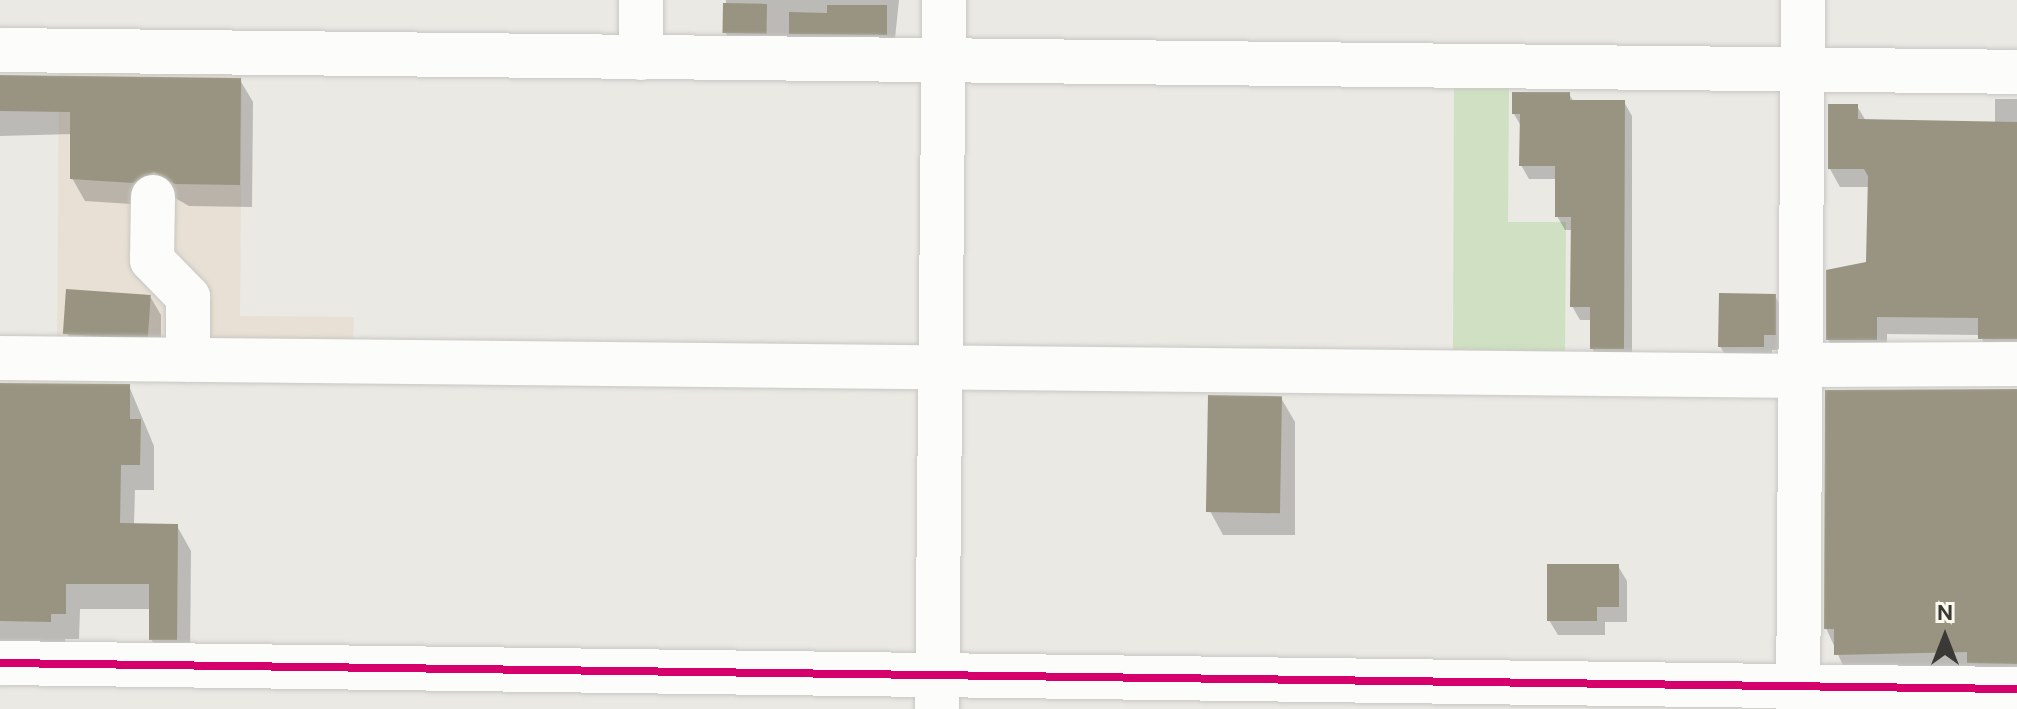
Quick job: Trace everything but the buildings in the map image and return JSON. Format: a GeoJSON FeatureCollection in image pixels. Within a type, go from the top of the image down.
{"type":"FeatureCollection","features":[{"type":"Feature","properties":{"kind":"street"},"geometry":{"type":"LineString","coordinates":[[641,0],[641,58]]}},
{"type":"Feature","properties":{"kind":"street"},"geometry":{"type":"LineString","coordinates":[[937,692],[944,0]]}},
{"type":"Feature","properties":{"kind":"street"},"geometry":{"type":"LineString","coordinates":[[1798,697],[1803,371],[1803,0]]}},
{"type":"Feature","properties":{"kind":"street"},"geometry":{"type":"LineString","coordinates":[[0,50],[2017,72]]}},
{"type":"Feature","properties":{"kind":"street"},"geometry":{"type":"LineString","coordinates":[[153,197],[152,260],[188,297],[188,360]]}},
{"type":"Feature","properties":{"kind":"street"},"geometry":{"type":"LineString","coordinates":[[0,358],[940,368],[1803,371],[2017,364]]}},
{"type":"Feature","properties":{"kind":"street"},"geometry":{"type":"LineString","coordinates":[[0,663],[937,692],[1798,697],[2017,689]]}},
{"type":"Feature","properties":{"kind":"shaded area"},"geometry":{"type":"Polygon","coordinates":[[[59,64],[242,66],[240,316],[354,317],[353,342],[57,340],[59,64]]]}},
{"type":"Feature","properties":{"kind":"green space"},"geometry":{"type":"Polygon","coordinates":[[[1454,83],[1509,83],[1508,222],[1566,222],[1565,351],[1453,350],[1454,83]]]}},
{"type":"Feature","properties":{"kind":"cycle path"},"geometry":{"type":"LineString","coordinates":[[0,663],[2017,689]]}}]}
